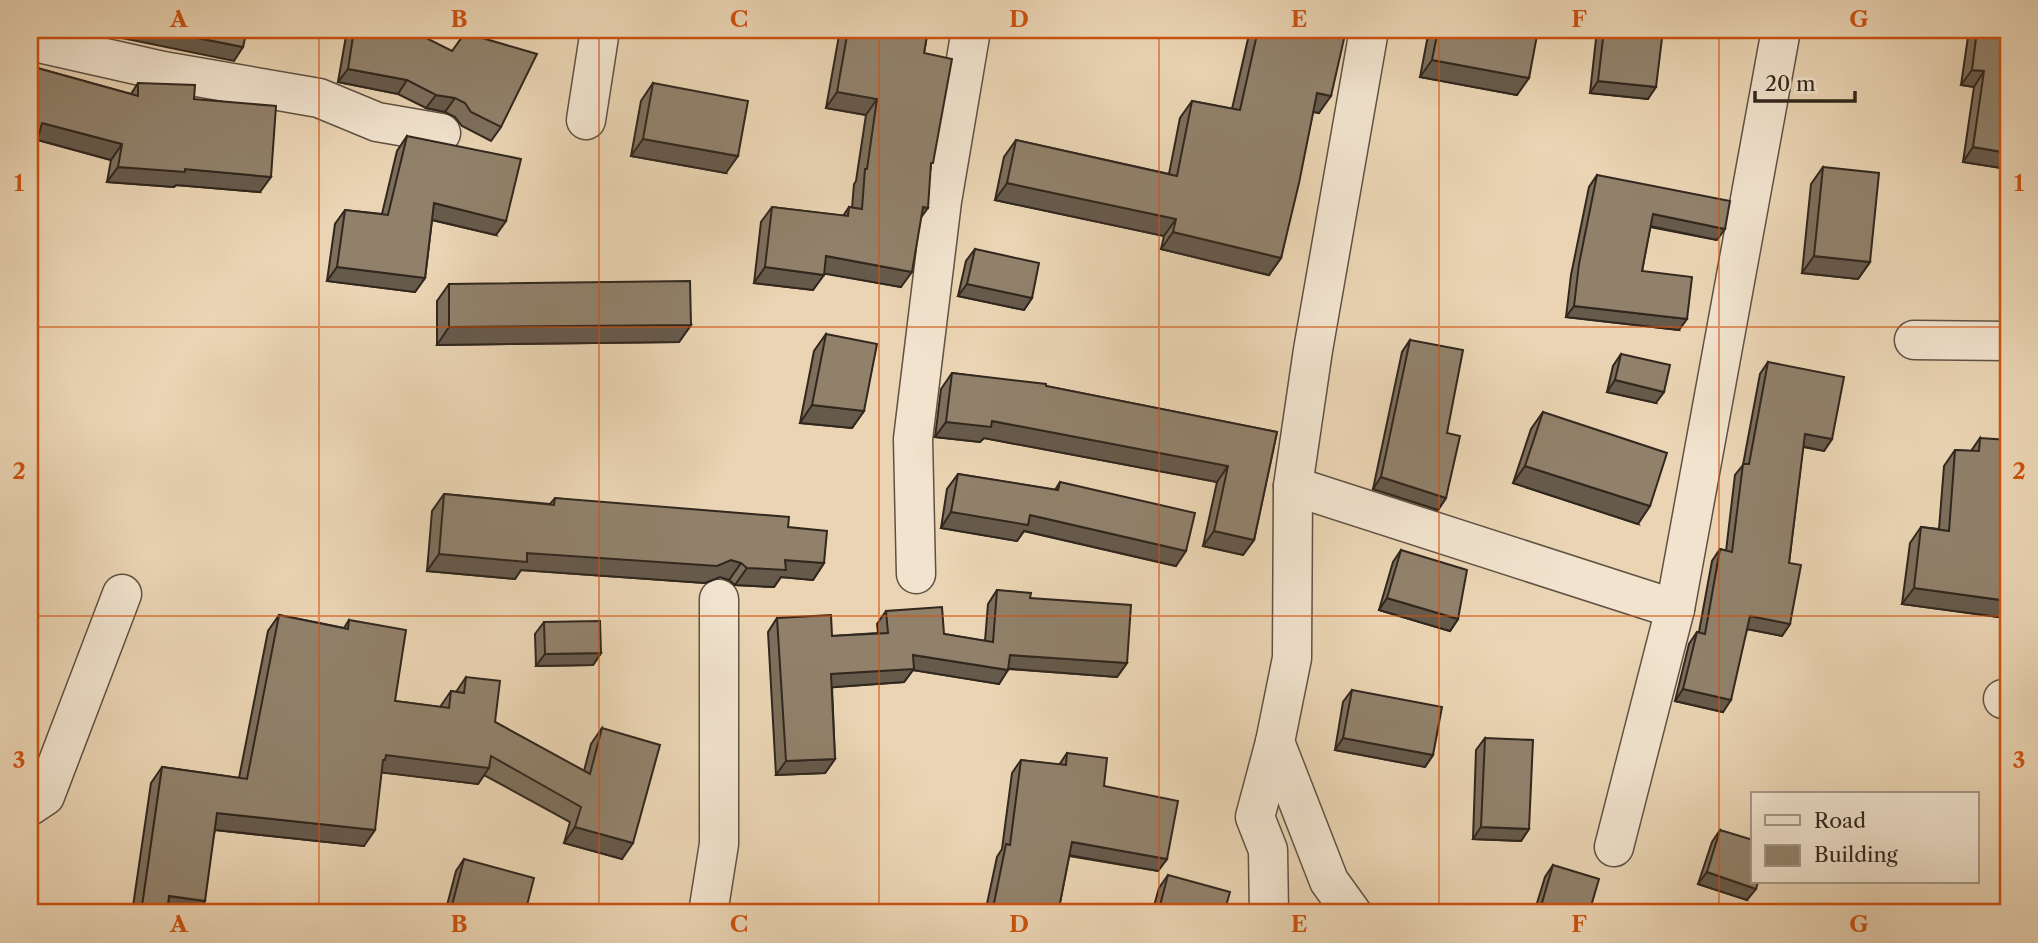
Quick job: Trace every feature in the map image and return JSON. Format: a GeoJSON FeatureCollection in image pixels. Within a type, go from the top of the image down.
{"type":"FeatureCollection","features":[{"type":"Feature","properties":{"kind":"street"},"geometry":{"type":"LineString","coordinates":[[586,120],[600,30]]}},
{"type":"Feature","properties":{"kind":"street"},"geometry":{"type":"LineString","coordinates":[[916,574],[913,439],[942,201],[971,30]]}},
{"type":"Feature","properties":{"kind":"street"},"geometry":{"type":"LineString","coordinates":[[1269,913],[1268,850],[1255,817],[1275,743],[1292,658],[1293,486],[1313,350],[1368,30]]}},
{"type":"Feature","properties":{"kind":"street"},"geometry":{"type":"LineString","coordinates":[[1615,847],[1675,609],[1781,30]]}},
{"type":"Feature","properties":{"kind":"street"},"geometry":{"type":"LineString","coordinates":[[30,41],[163,71],[319,97],[377,122],[441,133]]}},
{"type":"Feature","properties":{"kind":"street"},"geometry":{"type":"LineString","coordinates":[[1914,340],[2008,341]]}},
{"type":"Feature","properties":{"kind":"street"},"geometry":{"type":"LineString","coordinates":[[1293,486],[1675,609]]}},
{"type":"Feature","properties":{"kind":"street"},"geometry":{"type":"LineString","coordinates":[[30,806],[45,796],[122,594]]}},
{"type":"Feature","properties":{"kind":"street"},"geometry":{"type":"LineString","coordinates":[[708,913],[719,844],[719,599]]}},
{"type":"Feature","properties":{"kind":"street"},"geometry":{"type":"LineString","coordinates":[[1275,743],[1329,881],[1352,913]]}},
{"type":"Feature","properties":{"kind":"building"},"geometry":{"type":"Polygon","coordinates":[[[158,30],[247,30],[243,47],[158,30]]]}},
{"type":"Feature","properties":{"kind":"building"},"geometry":{"type":"Polygon","coordinates":[[[354,30],[416,30],[416,33],[452,51],[465,33],[537,54],[501,127],[471,112],[465,103],[455,98],[436,95],[407,80],[348,69],[354,30]]]}},
{"type":"Feature","properties":{"kind":"building"},"geometry":{"type":"Polygon","coordinates":[[[848,30],[928,30],[924,53],[952,59],[931,163],[928,208],[923,207],[912,272],[826,256],[824,275],[765,267],[772,207],[848,216],[849,207],[862,209],[865,169],[877,99],[837,92],[848,30]]]}},
{"type":"Feature","properties":{"kind":"building"},"geometry":{"type":"Polygon","coordinates":[[[1258,30],[1346,30],[1331,96],[1317,93],[1281,258],[1173,232],[1176,219],[1007,183],[1016,140],[1177,176],[1192,101],[1240,110],[1258,30]]]}},
{"type":"Feature","properties":{"kind":"building"},"geometry":{"type":"Polygon","coordinates":[[[1438,30],[1538,30],[1529,78],[1432,60],[1438,30]]]}},
{"type":"Feature","properties":{"kind":"building"},"geometry":{"type":"Polygon","coordinates":[[[1604,30],[1663,30],[1656,87],[1598,81],[1604,30]]]}},
{"type":"Feature","properties":{"kind":"building"},"geometry":{"type":"Polygon","coordinates":[[[1977,30],[2008,30],[2008,153],[1973,147],[1984,71],[1972,70],[1977,30]]]}},
{"type":"Feature","properties":{"kind":"building"},"geometry":{"type":"Polygon","coordinates":[[[30,66],[138,96],[138,83],[195,85],[194,99],[276,106],[271,177],[185,169],[185,172],[118,167],[122,144],[42,123],[30,167],[30,66]]]}},
{"type":"Feature","properties":{"kind":"building"},"geometry":{"type":"Polygon","coordinates":[[[653,83],[748,101],[738,156],[643,139],[653,83]]]}},
{"type":"Feature","properties":{"kind":"building"},"geometry":{"type":"Polygon","coordinates":[[[407,136],[521,159],[506,221],[434,203],[425,278],[337,267],[345,210],[388,215],[407,136]]]}},
{"type":"Feature","properties":{"kind":"building"},"geometry":{"type":"Polygon","coordinates":[[[1823,167],[1879,173],[1870,262],[1814,256],[1823,167]]]}},
{"type":"Feature","properties":{"kind":"building"},"geometry":{"type":"Polygon","coordinates":[[[1597,175],[1730,201],[1725,229],[1653,214],[1642,271],[1692,277],[1687,319],[1574,306],[1579,264],[1597,175]]]}},
{"type":"Feature","properties":{"kind":"building"},"geometry":{"type":"Polygon","coordinates":[[[975,249],[1039,263],[1032,298],[967,284],[975,249]]]}},
{"type":"Feature","properties":{"kind":"building"},"geometry":{"type":"Polygon","coordinates":[[[690,281],[691,325],[449,327],[449,284],[690,281]]]}},
{"type":"Feature","properties":{"kind":"building"},"geometry":{"type":"Polygon","coordinates":[[[826,334],[877,344],[864,411],[812,405],[826,334]]]}},
{"type":"Feature","properties":{"kind":"building"},"geometry":{"type":"Polygon","coordinates":[[[1410,340],[1463,350],[1447,433],[1460,436],[1446,498],[1381,477],[1410,340]]]}},
{"type":"Feature","properties":{"kind":"building"},"geometry":{"type":"Polygon","coordinates":[[[1621,354],[1670,365],[1664,392],[1615,380],[1621,354]]]}},
{"type":"Feature","properties":{"kind":"building"},"geometry":{"type":"Polygon","coordinates":[[[1768,362],[1844,377],[1832,439],[1805,434],[1789,563],[1801,565],[1790,624],[1750,616],[1731,700],[1683,689],[1697,632],[1705,634],[1720,549],[1732,552],[1743,464],[1749,464],[1768,362]]]}},
{"type":"Feature","properties":{"kind":"building"},"geometry":{"type":"Polygon","coordinates":[[[952,373],[1046,384],[1277,432],[1254,540],[1214,531],[1228,466],[992,421],[991,427],[946,422],[952,373]]]}},
{"type":"Feature","properties":{"kind":"building"},"geometry":{"type":"Polygon","coordinates":[[[1543,412],[1667,453],[1650,506],[1525,466],[1543,412]]]}},
{"type":"Feature","properties":{"kind":"building"},"geometry":{"type":"Polygon","coordinates":[[[1980,438],[2008,440],[2008,601],[1914,588],[1921,527],[1949,531],[1955,450],[1979,451],[1980,438]]]}},
{"type":"Feature","properties":{"kind":"building"},"geometry":{"type":"Polygon","coordinates":[[[958,474],[1058,490],[1060,482],[1195,513],[1186,551],[1030,515],[1028,525],[951,512],[958,474]]]}},
{"type":"Feature","properties":{"kind":"building"},"geometry":{"type":"Polygon","coordinates":[[[444,494],[554,505],[555,498],[789,517],[788,527],[827,531],[824,563],[785,560],[786,570],[747,568],[731,560],[717,566],[527,553],[527,562],[439,554],[444,494]]]}},
{"type":"Feature","properties":{"kind":"building"},"geometry":{"type":"Polygon","coordinates":[[[1401,550],[1467,570],[1458,619],[1387,598],[1401,550]]]}},
{"type":"Feature","properties":{"kind":"building"},"geometry":{"type":"Polygon","coordinates":[[[997,590],[1031,593],[1030,598],[1131,605],[1127,663],[1010,655],[1008,670],[913,655],[914,669],[831,674],[835,759],[786,761],[777,618],[831,615],[832,636],[888,633],[886,611],[942,607],[944,634],[993,642],[997,590]]]}},
{"type":"Feature","properties":{"kind":"building"},"geometry":{"type":"Polygon","coordinates":[[[279,615],[348,629],[349,620],[406,630],[395,701],[449,708],[451,691],[464,693],[466,677],[500,681],[495,722],[590,774],[602,728],[660,745],[633,843],[575,827],[581,807],[491,756],[489,768],[386,755],[383,760],[375,830],[217,813],[205,901],[169,896],[167,913],[141,913],[162,767],[247,779],[279,615]]]}},
{"type":"Feature","properties":{"kind":"building"},"geometry":{"type":"Polygon","coordinates":[[[600,621],[601,653],[545,654],[544,622],[600,621]]]}},
{"type":"Feature","properties":{"kind":"building"},"geometry":{"type":"Polygon","coordinates":[[[1352,690],[1442,707],[1433,755],[1343,738],[1352,690]]]}},
{"type":"Feature","properties":{"kind":"building"},"geometry":{"type":"Polygon","coordinates":[[[1485,738],[1533,740],[1529,829],[1481,827],[1485,738]]]}},
{"type":"Feature","properties":{"kind":"building"},"geometry":{"type":"Polygon","coordinates":[[[1067,753],[1107,758],[1104,786],[1178,801],[1167,859],[1072,842],[1058,913],[992,913],[1006,844],[1010,845],[1021,760],[1066,765],[1067,753]]]}},
{"type":"Feature","properties":{"kind":"building"},"geometry":{"type":"Polygon","coordinates":[[[1720,830],[1751,839],[1751,884],[1757,884],[1756,889],[1707,872],[1720,830]]]}},
{"type":"Feature","properties":{"kind":"building"},"geometry":{"type":"Polygon","coordinates":[[[464,859],[534,878],[525,913],[450,913],[464,859]]]}},
{"type":"Feature","properties":{"kind":"building"},"geometry":{"type":"Polygon","coordinates":[[[1553,865],[1599,879],[1589,913],[1539,913],[1553,865]]]}},
{"type":"Feature","properties":{"kind":"building"},"geometry":{"type":"Polygon","coordinates":[[[1168,875],[1230,892],[1224,913],[1158,913],[1168,875]]]}}]}
